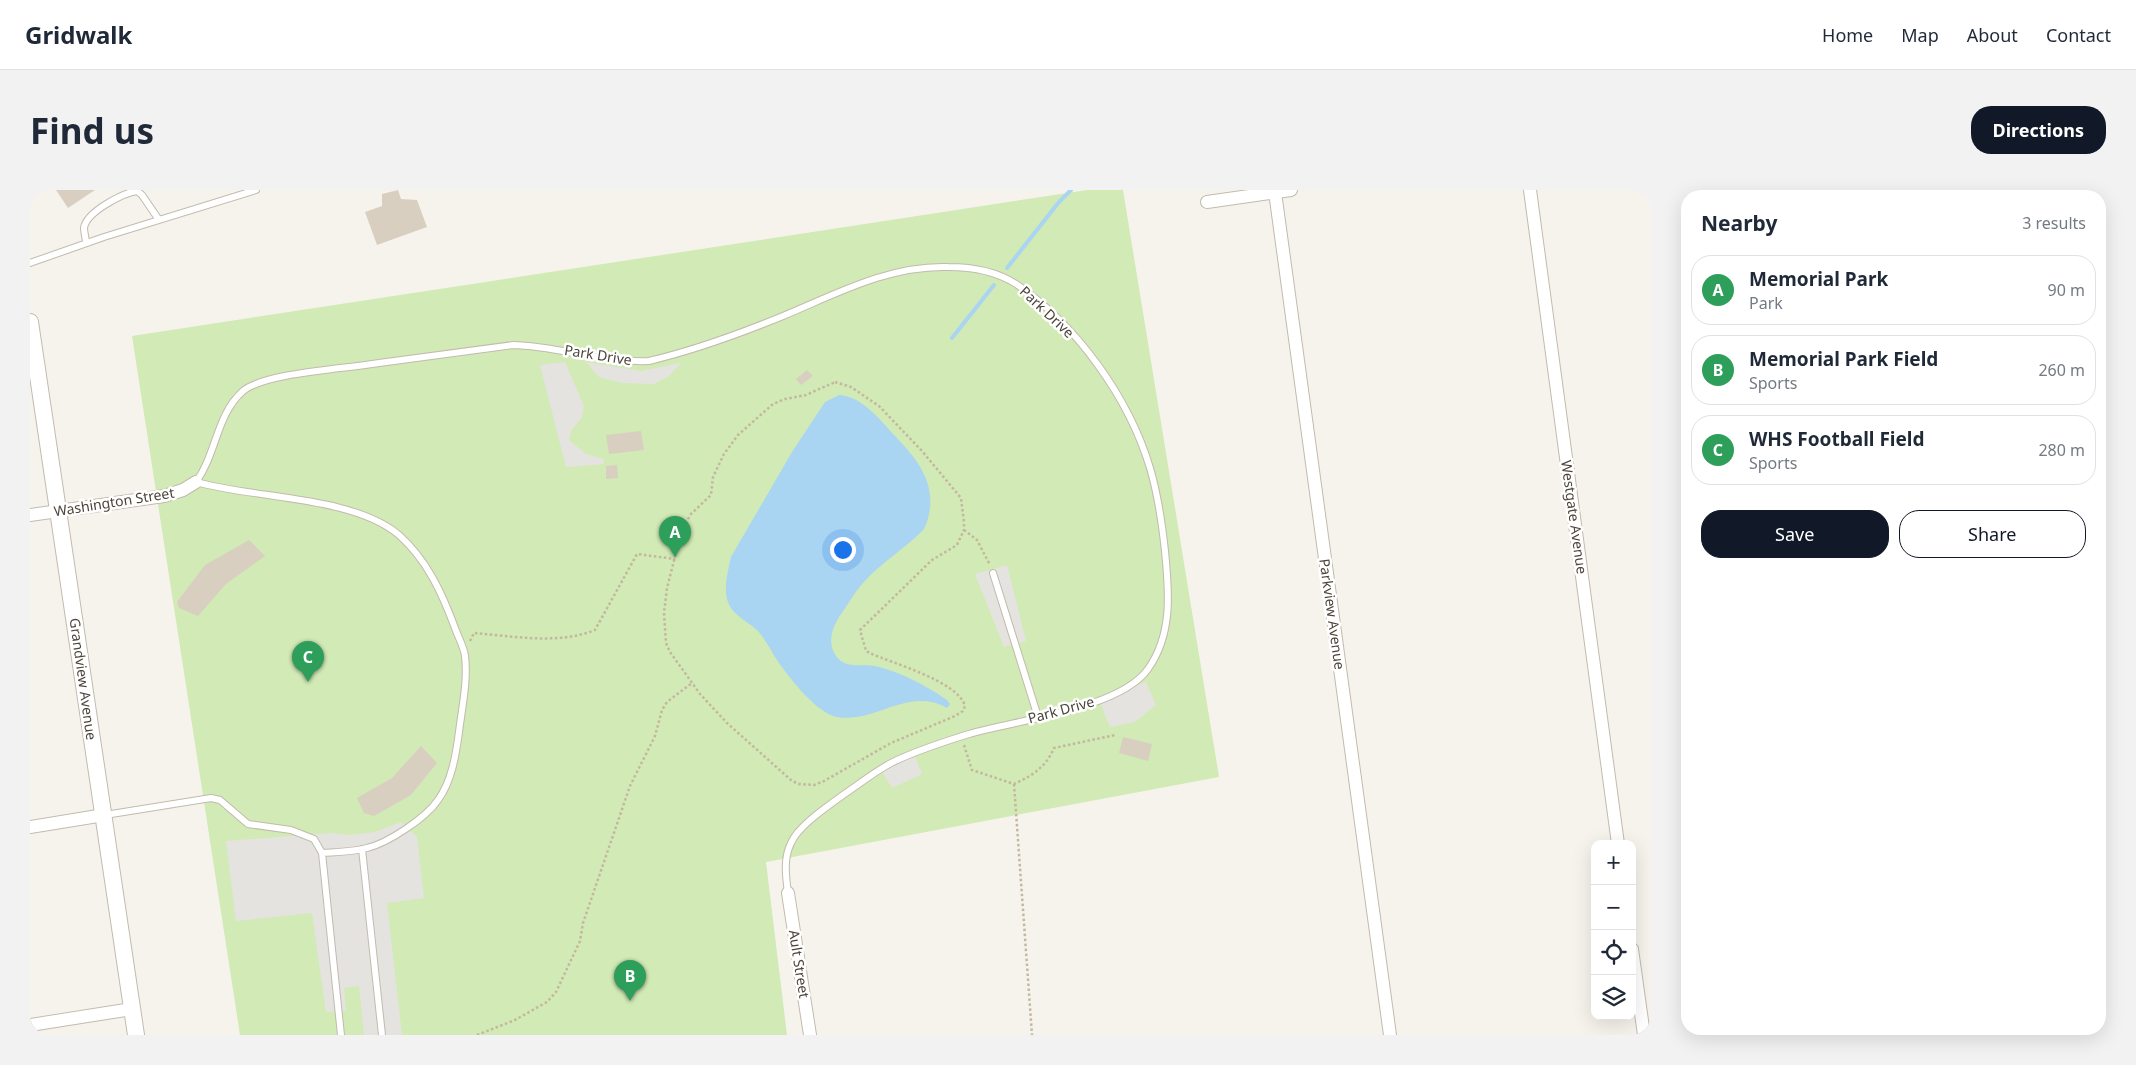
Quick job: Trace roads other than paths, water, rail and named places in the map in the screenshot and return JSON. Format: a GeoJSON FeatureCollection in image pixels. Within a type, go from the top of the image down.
{"type":"FeatureCollection","features":[{"type":"Feature","properties":{"kind":"street"},"geometry":{"type":"LineString","coordinates":[[1207,202],[1291,190]]}},
{"type":"Feature","properties":{"kind":"street","name":"Westgate Avenue"},"geometry":{"type":"LineString","coordinates":[[1530,190],[1617,840]]}},
{"type":"Feature","properties":{"kind":"street","name":"Parkview Avenue"},"geometry":{"type":"LineString","coordinates":[[1275,192],[1390,1035]]}},
{"type":"Feature","properties":{"kind":"street","name":"Grandview Avenue"},"geometry":{"type":"LineString","coordinates":[[30,322],[136,1035]]}},
{"type":"Feature","properties":{"kind":"street","name":"Washington Street"},"geometry":{"type":"LineString","coordinates":[[30,515],[164,496],[182,490],[196,482]]}},
{"type":"Feature","properties":{"kind":"street"},"geometry":{"type":"LineString","coordinates":[[30,827],[104,815]]}},
{"type":"Feature","properties":{"kind":"street","name":"Ault Street"},"geometry":{"type":"LineString","coordinates":[[788,894],[810,1035]]}},
{"type":"Feature","properties":{"kind":"street"},"geometry":{"type":"LineString","coordinates":[[1636,975],[1644,1035]]}},
{"type":"Feature","properties":{"kind":"street"},"geometry":{"type":"LineString","coordinates":[[30,1025],[132,1009]]}},
{"type":"Feature","properties":{"kind":"lane"},"geometry":{"type":"LineString","coordinates":[[30,263],[86,243],[256,190]]}},
{"type":"Feature","properties":{"kind":"lane"},"geometry":{"type":"LineString","coordinates":[[86,243],[84,227],[90,216],[124,193],[137,191],[142,195],[159,220]]}},
{"type":"Feature","properties":{"kind":"lane","name":"Park Drive"},"geometry":{"type":"LineString","coordinates":[[196,482],[204,471],[223,416],[232,403],[245,390],[266,381],[288,376],[513,345],[541,346],[632,362],[649,361],[749,330],[861,284],[898,271],[926,267],[973,268],[1014,283],[1052,315],[1083,346],[1118,395],[1142,445],[1151,470],[1162,528],[1168,607],[1159,650],[1147,671],[1131,686],[1112,695],[1087,704],[962,736],[890,764],[823,809],[791,841],[785,865],[788,894]]}},
{"type":"Feature","properties":{"kind":"lane"},"geometry":{"type":"LineString","coordinates":[[196,482],[223,490],[340,508],[378,520],[399,536],[422,559],[442,594],[465,654],[466,677],[456,748],[449,778],[438,800],[400,832],[362,849],[322,853]]}},
{"type":"Feature","properties":{"kind":"lane"},"geometry":{"type":"LineString","coordinates":[[993,574],[1038,717]]}},
{"type":"Feature","properties":{"kind":"lane"},"geometry":{"type":"LineString","coordinates":[[104,815],[211,798],[220,800],[248,824],[290,830],[314,839],[322,853],[341,1035]]}},
{"type":"Feature","properties":{"kind":"lane"},"geometry":{"type":"LineString","coordinates":[[362,849],[382,1035]]}},
{"type":"Feature","properties":{"kind":"water"},"geometry":{"type":"Polygon","coordinates":[[[839,395],[847,396],[863,404],[916,460],[929,487],[930,508],[927,523],[923,530],[870,576],[839,617],[834,626],[831,641],[833,651],[840,660],[849,665],[875,666],[894,672],[930,689],[947,700],[950,704],[947,708],[933,702],[919,701],[851,718],[837,717],[829,714],[813,703],[797,687],[779,663],[764,638],[733,611],[728,602],[726,586],[731,557],[792,452],[825,402],[839,395]]]}},
{"type":"Feature","properties":{"kind":"waterway"},"geometry":{"type":"LineString","coordinates":[[1007,268],[1059,202],[1071,190]]}},
{"type":"Feature","properties":{"kind":"waterway"},"geometry":{"type":"LineString","coordinates":[[952,338],[994,285]]}},
{"type":"Feature","properties":{"kind":"place","name":"Memorial Park"},"geometry":{"type":"Point","coordinates":[675,557]}},
{"type":"Feature","properties":{"kind":"place","name":"WHS Football Field"},"geometry":{"type":"Point","coordinates":[308,682]}},
{"type":"Feature","properties":{"kind":"place","name":"Memorial Park Field"},"geometry":{"type":"Point","coordinates":[630,1001]}}]}
